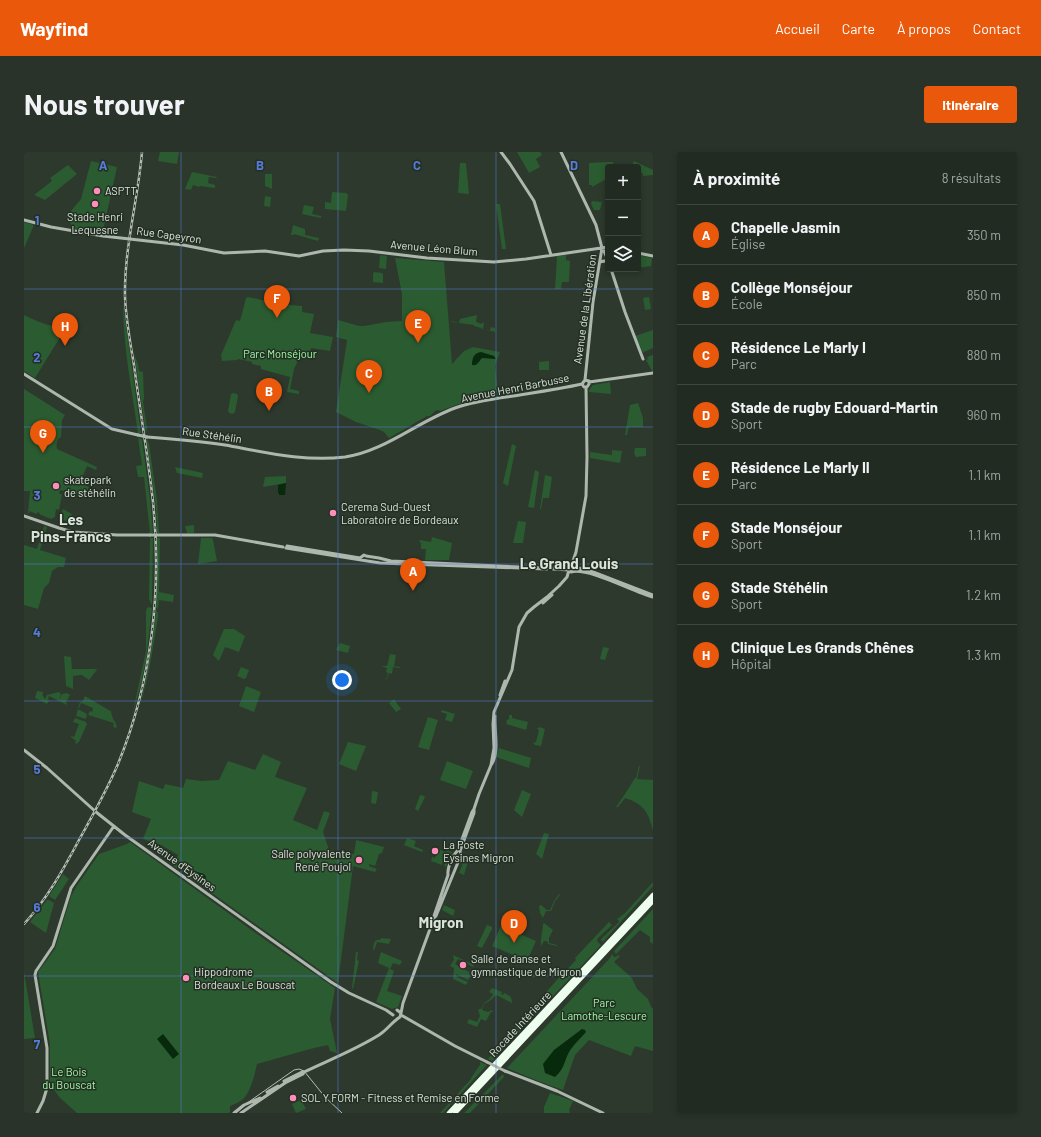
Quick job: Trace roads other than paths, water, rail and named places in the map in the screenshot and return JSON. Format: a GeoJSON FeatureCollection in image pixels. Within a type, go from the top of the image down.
{"type":"FeatureCollection","features":[{"type":"Feature","properties":{"kind":"highway","name":"Rocade Intérieure"},"geometry":{"type":"LineString","coordinates":[[450,1113],[653,895]]}},
{"type":"Feature","properties":{"kind":"highway"},"geometry":{"type":"LineString","coordinates":[[455,1113],[653,901]]}},
{"type":"Feature","properties":{"kind":"street"},"geometry":{"type":"LineString","coordinates":[[501,152],[534,201],[551,255]]}},
{"type":"Feature","properties":{"kind":"street","name":"Avenue de la Libération"},"geometry":{"type":"LineString","coordinates":[[561,152],[595,222],[602,248],[593,302],[585,379],[582,384]]}},
{"type":"Feature","properties":{"kind":"street","name":"Rue Capeyron"},"geometry":{"type":"LineString","coordinates":[[24,220],[51,227],[104,237],[183,244],[222,253],[265,251]]}},
{"type":"Feature","properties":{"kind":"street"},"geometry":{"type":"LineString","coordinates":[[602,248],[605,254]]}},
{"type":"Feature","properties":{"kind":"street","name":"Avenue Léon Blum"},"geometry":{"type":"LineString","coordinates":[[265,251],[299,256],[323,251],[368,251],[427,258],[494,262],[520,260],[605,248]]}},
{"type":"Feature","properties":{"kind":"street"},"geometry":{"type":"LineString","coordinates":[[641,254],[653,256]]}},
{"type":"Feature","properties":{"kind":"street"},"geometry":{"type":"LineString","coordinates":[[600,262],[605,261]]}},
{"type":"Feature","properties":{"kind":"street"},"geometry":{"type":"LineString","coordinates":[[612,272],[643,359]]}},
{"type":"Feature","properties":{"kind":"street"},"geometry":{"type":"LineString","coordinates":[[234,1113],[244,1105],[258,1099],[302,1072],[378,1036],[384,1032],[397,1015],[403,1003],[434,918],[448,871],[481,794],[494,759],[496,744],[496,707],[512,667],[518,637],[524,621],[529,614],[549,598],[567,580],[572,569],[586,496],[586,387],[589,386],[589,382],[653,373]]}},
{"type":"Feature","properties":{"kind":"street","name":"Rue Stéhélin"},"geometry":{"type":"LineString","coordinates":[[24,374],[112,429],[138,435],[209,443],[289,457],[327,458],[344,457],[365,453],[408,431]]}},
{"type":"Feature","properties":{"kind":"street","name":"Avenue de la Libération"},"geometry":{"type":"LineString","coordinates":[[585,379],[589,382]]}},
{"type":"Feature","properties":{"kind":"street"},"geometry":{"type":"LineString","coordinates":[[582,384],[586,387]]}},
{"type":"Feature","properties":{"kind":"street","name":"Avenue Henri Barbusse"},"geometry":{"type":"LineString","coordinates":[[408,431],[442,413],[465,405],[550,391],[582,384]]}},
{"type":"Feature","properties":{"kind":"street"},"geometry":{"type":"LineString","coordinates":[[24,516],[73,532],[117,535],[215,535],[380,563],[449,565]]}},
{"type":"Feature","properties":{"kind":"street"},"geometry":{"type":"LineString","coordinates":[[360,559],[364,555],[391,561],[449,565],[572,569],[597,574],[652,596]]}},
{"type":"Feature","properties":{"kind":"street","name":"Avenue d'Eysines"},"geometry":{"type":"LineString","coordinates":[[24,750],[48,768],[125,835],[336,985],[505,1071],[557,1091],[603,1113]]}},
{"type":"Feature","properties":{"kind":"street"},"geometry":{"type":"LineString","coordinates":[[434,918],[461,855],[460,851],[474,813],[474,809]]}},
{"type":"Feature","properties":{"kind":"street"},"geometry":{"type":"LineString","coordinates":[[37,1113],[43,1101],[46,1089],[47,1048],[35,975],[36,970],[53,946],[71,888],[114,826]]}},
{"type":"Feature","properties":{"kind":"street"},"geometry":{"type":"LineString","coordinates":[[241,1113],[304,1072]]}},
{"type":"Feature","properties":{"kind":"tram line"},"geometry":{"type":"LineString","coordinates":[[236,1113],[250,1101],[294,1070],[299,1069],[304,1071],[325,1097],[342,1113]]}},
{"type":"Feature","properties":{"kind":"railway"},"geometry":{"type":"LineString","coordinates":[[24,924],[40,905],[61,873],[114,774],[130,733],[139,700],[152,635],[156,568],[153,502],[128,331],[125,297],[125,279],[129,242],[142,152]]}},
{"type":"Feature","properties":{"kind":"place","name":"ASPTT"},"geometry":{"type":"Point","coordinates":[97,191]}},
{"type":"Feature","properties":{"kind":"place","name":"Stade Henri Lequesne"},"geometry":{"type":"Point","coordinates":[95,204]}},
{"type":"Feature","properties":{"kind":"place","name":"Stade Monséjour"},"geometry":{"type":"Point","coordinates":[277,318]}},
{"type":"Feature","properties":{"kind":"place","name":"Résidence Le Marly II"},"geometry":{"type":"Point","coordinates":[418,343]}},
{"type":"Feature","properties":{"kind":"place","name":"Clinique Les Grands Chênes"},"geometry":{"type":"Point","coordinates":[65,346]}},
{"type":"Feature","properties":{"kind":"place","name":"Résidence Le Marly I"},"geometry":{"type":"Point","coordinates":[369,393]}},
{"type":"Feature","properties":{"kind":"place","name":"Collège Monséjour"},"geometry":{"type":"Point","coordinates":[269,411]}},
{"type":"Feature","properties":{"kind":"place","name":"Stade Stéhélin"},"geometry":{"type":"Point","coordinates":[43,453]}},
{"type":"Feature","properties":{"kind":"place","name":"skatepark de stéhélin"},"geometry":{"type":"Point","coordinates":[56,486]}},
{"type":"Feature","properties":{"kind":"place","name":"Cerema Sud-Ouest Laboratoire de Bordeaux"},"geometry":{"type":"Point","coordinates":[333,513]}},
{"type":"Feature","properties":{"kind":"place","name":"Chapelle Jasmin"},"geometry":{"type":"Point","coordinates":[413,591]}},
{"type":"Feature","properties":{"kind":"place","name":"La Poste Eysines Migron"},"geometry":{"type":"Point","coordinates":[435,851]}},
{"type":"Feature","properties":{"kind":"place","name":"Salle polyvalente René Poujol"},"geometry":{"type":"Point","coordinates":[359,860]}},
{"type":"Feature","properties":{"kind":"place","name":"Stade de rugby Edouard-Martin"},"geometry":{"type":"Point","coordinates":[514,943]}},
{"type":"Feature","properties":{"kind":"place","name":"Salle de danse et gymnastique de Migron"},"geometry":{"type":"Point","coordinates":[463,965]}},
{"type":"Feature","properties":{"kind":"place","name":"Hippodrome Bordeaux Le Bouscat"},"geometry":{"type":"Point","coordinates":[186,978]}},
{"type":"Feature","properties":{"kind":"place","name":"SOL Y FORM - Fitness et Remise en Forme"},"geometry":{"type":"Point","coordinates":[293,1098]}},
{"type":"Feature","properties":{"kind":"district","name":"Les Pins-Francs"},"geometry":{"type":"Point","coordinates":[71,528]}},
{"type":"Feature","properties":{"kind":"district","name":"Le Grand Louis"},"geometry":{"type":"Point","coordinates":[569,564]}},
{"type":"Feature","properties":{"kind":"district","name":"Migron"},"geometry":{"type":"Point","coordinates":[441,923]}},
{"type":"Feature","properties":{"kind":"park label","name":"Parc Monséjour"},"geometry":{"type":"Point","coordinates":[280,354]}},
{"type":"Feature","properties":{"kind":"park label","name":"Parc Lamothe-Lescure"},"geometry":{"type":"Point","coordinates":[604,1009]}},
{"type":"Feature","properties":{"kind":"park label","name":"Le Bois du Bouscat"},"geometry":{"type":"Point","coordinates":[69,1078]}}]}
